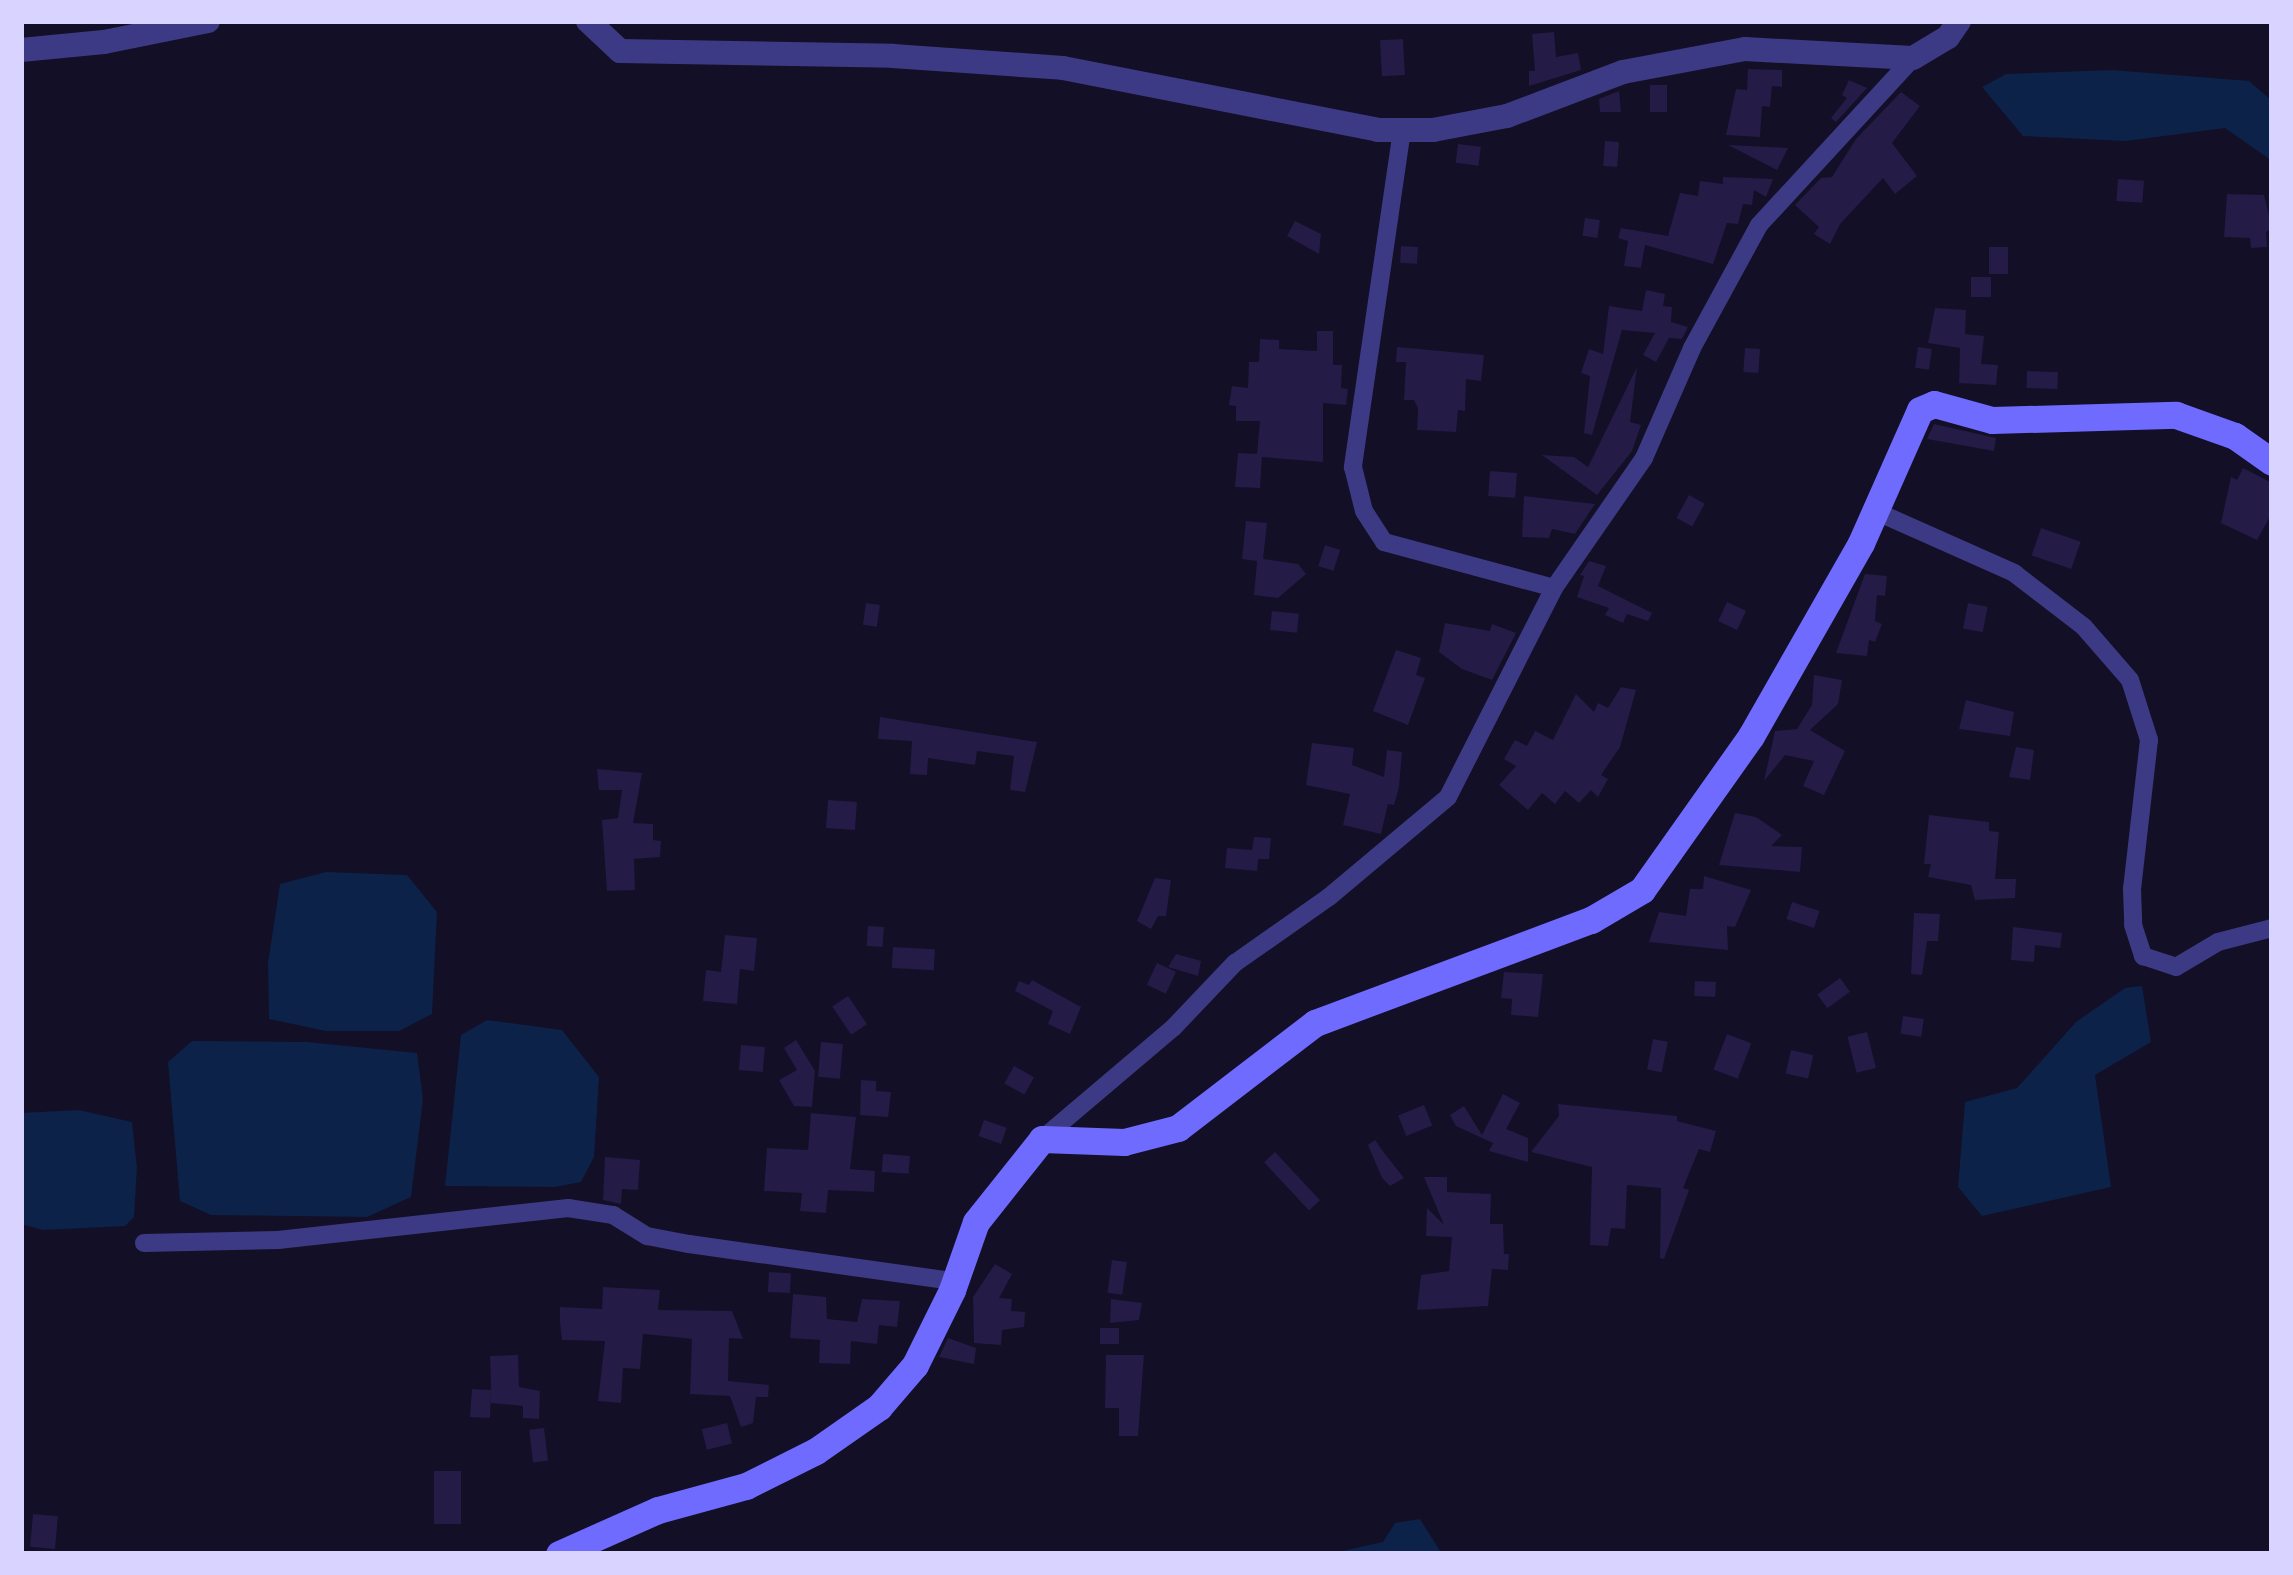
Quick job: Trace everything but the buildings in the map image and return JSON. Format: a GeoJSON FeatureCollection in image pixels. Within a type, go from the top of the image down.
{"type":"FeatureCollection","features":[{"type":"Feature","properties":{"kind":"main road"},"geometry":{"type":"LineString","coordinates":[[559,1554],[658,1510],[746,1486],[816,1451],[864,1418],[915,1365],[952,1290],[976,1222],[1042,1139],[1124,1142],[1178,1128],[1315,1023],[1591,920],[1642,890],[1751,736],[1875,511],[1920,410],[1934,404],[1992,420],[2176,415],[2235,436],[2272,462]]}},
{"type":"Feature","properties":{"kind":"street"},"geometry":{"type":"LineString","coordinates":[[21,50],[85,45],[208,21]]}},
{"type":"Feature","properties":{"kind":"street"},"geometry":{"type":"LineString","coordinates":[[588,21],[620,51],[893,56],[1063,68],[1378,130],[1507,116],[1623,72],[1745,49],[1913,58]]}},
{"type":"Feature","properties":{"kind":"street"},"geometry":{"type":"LineString","coordinates":[[1042,1139],[1173,1028],[1235,963],[1329,897],[1448,797],[1554,588],[1644,458],[1692,348],[1759,225],[1913,58],[1948,37],[1959,21]]}},
{"type":"Feature","properties":{"kind":"street"},"geometry":{"type":"LineString","coordinates":[[1402,130],[1353,467],[1364,511],[1384,542],[1554,588]]}},
{"type":"Feature","properties":{"kind":"street"},"geometry":{"type":"LineString","coordinates":[[1875,511],[2014,573],[2084,627],[2130,680],[2149,740],[2132,889],[2133,925],[2143,956],[2176,967],[2218,942],[2272,928]]}},
{"type":"Feature","properties":{"kind":"street"},"geometry":{"type":"LineString","coordinates":[[144,1243],[278,1240],[568,1208],[613,1215],[647,1236],[688,1244],[952,1281]]}},
{"type":"Feature","properties":{"kind":"water"},"geometry":{"type":"Polygon","coordinates":[[[2112,70],[2249,81],[2272,101],[2272,161],[2225,128],[2126,141],[2023,136],[1982,87],[2006,74],[2112,70]]]}},
{"type":"Feature","properties":{"kind":"water"},"geometry":{"type":"Polygon","coordinates":[[[326,872],[407,875],[437,912],[432,1014],[399,1031],[326,1031],[269,1019],[268,963],[280,884],[326,872]]]}},
{"type":"Feature","properties":{"kind":"water"},"geometry":{"type":"Polygon","coordinates":[[[2142,986],[2151,1042],[2095,1075],[2111,1187],[1982,1216],[1958,1187],[1965,1102],[2017,1088],[2076,1022],[2125,988],[2142,986]]]}},
{"type":"Feature","properties":{"kind":"water"},"geometry":{"type":"Polygon","coordinates":[[[487,1020],[562,1030],[599,1077],[594,1157],[581,1182],[555,1187],[445,1186],[461,1035],[487,1020]]]}},
{"type":"Feature","properties":{"kind":"water"},"geometry":{"type":"Polygon","coordinates":[[[192,1041],[307,1042],[417,1053],[423,1099],[411,1197],[367,1217],[211,1215],[180,1201],[168,1062],[192,1041]]]}},
{"type":"Feature","properties":{"kind":"water"},"geometry":{"type":"Polygon","coordinates":[[[79,1110],[132,1122],[137,1168],[134,1217],[125,1226],[43,1230],[21,1224],[21,1113],[79,1110]]]}},
{"type":"Feature","properties":{"kind":"water"},"geometry":{"type":"Polygon","coordinates":[[[1420,1519],[1442,1554],[1329,1554],[1383,1542],[1395,1523],[1420,1519]]]}}]}
